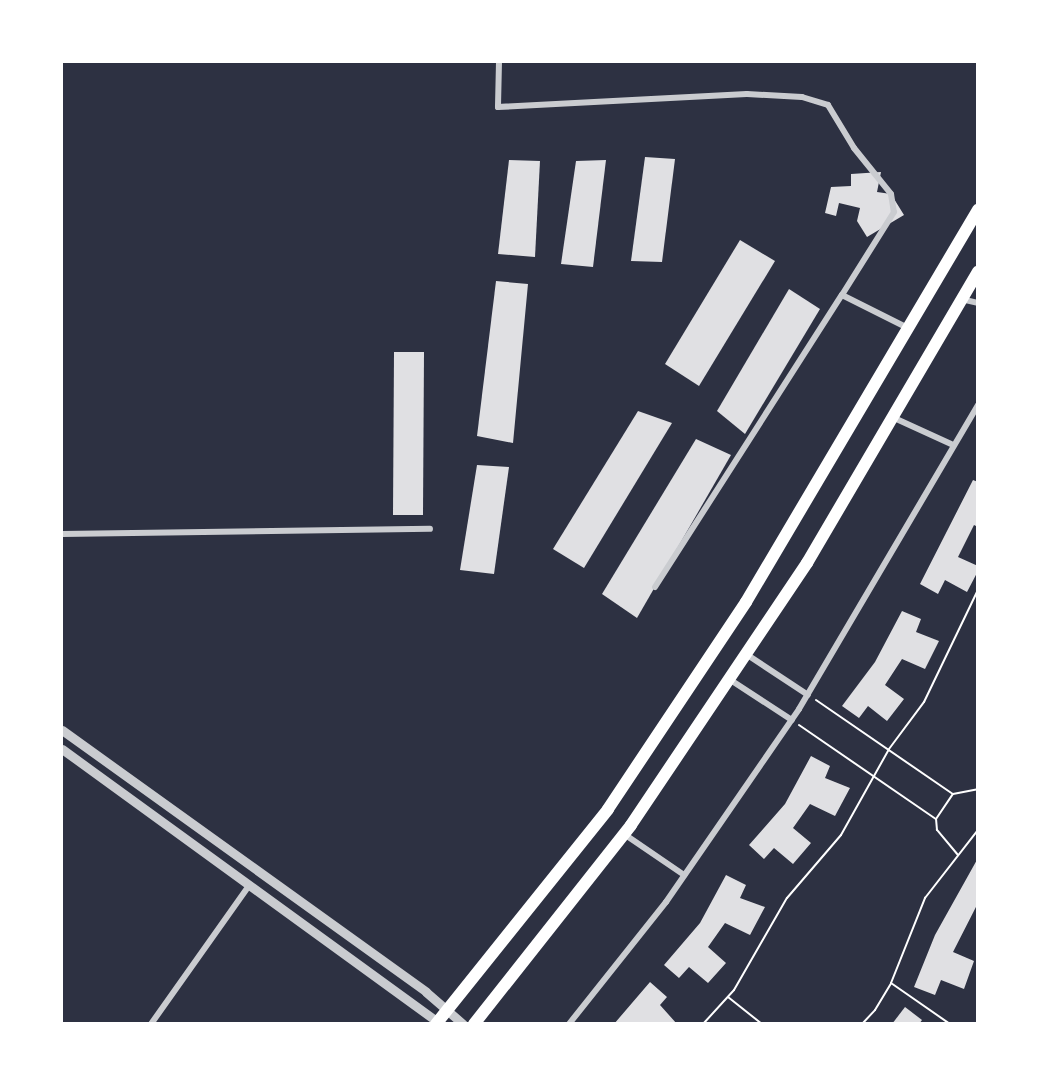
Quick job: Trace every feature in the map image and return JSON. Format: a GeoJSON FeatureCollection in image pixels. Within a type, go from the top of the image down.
{"type":"FeatureCollection","features":[{"type":"Feature","properties":{"kind":"main road"},"geometry":{"type":"LineString","coordinates":[[438,1023],[608,809],[746,602],[906,327],[978,209]]}},
{"type":"Feature","properties":{"kind":"main road"},"geometry":{"type":"LineString","coordinates":[[474,1023],[624,834],[746,654],[807,562],[978,271]]}},
{"type":"Feature","properties":{"kind":"street"},"geometry":{"type":"LineString","coordinates":[[499,62],[498,107],[747,94],[802,97],[828,105],[854,148],[891,194],[894,212],[655,587]]}},
{"type":"Feature","properties":{"kind":"street"},"geometry":{"type":"LineString","coordinates":[[842,295],[906,327]]}},
{"type":"Feature","properties":{"kind":"street"},"geometry":{"type":"LineString","coordinates":[[961,299],[978,303]]}},
{"type":"Feature","properties":{"kind":"street"},"geometry":{"type":"LineString","coordinates":[[569,1023],[684,875],[792,720],[951,444],[978,405]]}},
{"type":"Feature","properties":{"kind":"street"},"geometry":{"type":"LineString","coordinates":[[892,417],[951,444]]}},
{"type":"Feature","properties":{"kind":"street"},"geometry":{"type":"LineString","coordinates":[[62,534],[430,530]]}},
{"type":"Feature","properties":{"kind":"street"},"geometry":{"type":"LineString","coordinates":[[746,654],[808,695]]}},
{"type":"Feature","properties":{"kind":"street"},"geometry":{"type":"LineString","coordinates":[[729,679],[792,720]]}},
{"type":"Feature","properties":{"kind":"street"},"geometry":{"type":"LineString","coordinates":[[62,730],[464,1023]]}},
{"type":"Feature","properties":{"kind":"street"},"geometry":{"type":"LineString","coordinates":[[62,748],[438,1023]]}},
{"type":"Feature","properties":{"kind":"street"},"geometry":{"type":"LineString","coordinates":[[624,834],[684,875]]}},
{"type":"Feature","properties":{"kind":"street"},"geometry":{"type":"LineString","coordinates":[[151,1023],[250,884]]}},
{"type":"Feature","properties":{"kind":"path"},"geometry":{"type":"LineString","coordinates":[[703,1023],[729,997],[772,921],[841,835],[889,749],[924,702],[978,590]]}},
{"type":"Feature","properties":{"kind":"path"},"geometry":{"type":"LineString","coordinates":[[808,695],[953,794]]}},
{"type":"Feature","properties":{"kind":"path"},"geometry":{"type":"LineString","coordinates":[[792,720],[936,819]]}},
{"type":"Feature","properties":{"kind":"path"},"geometry":{"type":"LineString","coordinates":[[958,855],[937,830],[936,819],[953,794],[978,789]]}},
{"type":"Feature","properties":{"kind":"path"},"geometry":{"type":"LineString","coordinates":[[861,1023],[875,1010],[891,983],[925,898],[978,830]]}},
{"type":"Feature","properties":{"kind":"path"},"geometry":{"type":"LineString","coordinates":[[891,983],[950,1023]]}},
{"type":"Feature","properties":{"kind":"path"},"geometry":{"type":"LineString","coordinates":[[729,997],[762,1023]]}},
{"type":"Feature","properties":{"kind":"building"},"geometry":{"type":"Polygon","coordinates":[[[645,157],[675,159],[662,262],[631,261],[645,157]]]}},
{"type":"Feature","properties":{"kind":"building"},"geometry":{"type":"Polygon","coordinates":[[[509,160],[540,161],[535,257],[498,254],[509,160]]]}},
{"type":"Feature","properties":{"kind":"building"},"geometry":{"type":"Polygon","coordinates":[[[606,160],[593,267],[561,264],[576,161],[606,160]]]}},
{"type":"Feature","properties":{"kind":"building"},"geometry":{"type":"Polygon","coordinates":[[[881,172],[877,192],[891,194],[904,215],[867,237],[857,221],[860,208],[839,203],[836,216],[825,213],[831,187],[851,186],[851,174],[881,172]]]}},
{"type":"Feature","properties":{"kind":"building"},"geometry":{"type":"Polygon","coordinates":[[[740,240],[775,261],[699,386],[665,364],[740,240]]]}},
{"type":"Feature","properties":{"kind":"building"},"geometry":{"type":"Polygon","coordinates":[[[496,281],[528,284],[513,443],[477,436],[496,281]]]}},
{"type":"Feature","properties":{"kind":"building"},"geometry":{"type":"Polygon","coordinates":[[[789,289],[820,309],[745,434],[717,411],[789,289]]]}},
{"type":"Feature","properties":{"kind":"building"},"geometry":{"type":"Polygon","coordinates":[[[394,352],[424,352],[423,515],[393,515],[394,352]]]}},
{"type":"Feature","properties":{"kind":"building"},"geometry":{"type":"Polygon","coordinates":[[[638,411],[672,423],[584,568],[553,549],[638,411]]]}},
{"type":"Feature","properties":{"kind":"building"},"geometry":{"type":"Polygon","coordinates":[[[696,439],[731,455],[637,618],[602,594],[696,439]]]}},
{"type":"Feature","properties":{"kind":"building"},"geometry":{"type":"Polygon","coordinates":[[[477,465],[509,467],[494,574],[460,570],[477,465]]]}},
{"type":"Feature","properties":{"kind":"building"},"geometry":{"type":"Polygon","coordinates":[[[973,480],[978,482],[978,527],[974,525],[958,557],[978,566],[978,571],[967,592],[945,580],[938,594],[920,584],[973,480]]]}},
{"type":"Feature","properties":{"kind":"building"},"geometry":{"type":"Polygon","coordinates":[[[902,611],[921,619],[916,632],[939,641],[925,669],[902,659],[885,685],[904,699],[887,721],[868,706],[859,718],[842,706],[875,662],[902,611]]]}},
{"type":"Feature","properties":{"kind":"building"},"geometry":{"type":"Polygon","coordinates":[[[811,756],[830,766],[825,778],[850,788],[835,816],[810,804],[793,828],[811,843],[793,864],[774,848],[764,859],[749,845],[785,804],[811,756]]]}},
{"type":"Feature","properties":{"kind":"building"},"geometry":{"type":"Polygon","coordinates":[[[978,858],[978,903],[953,952],[974,961],[964,989],[941,980],[935,995],[914,987],[935,935],[978,858]]]}},
{"type":"Feature","properties":{"kind":"building"},"geometry":{"type":"Polygon","coordinates":[[[726,875],[746,885],[740,898],[765,907],[750,935],[725,923],[708,947],[726,963],[708,983],[689,967],[679,978],[664,965],[700,923],[726,875]]]}},
{"type":"Feature","properties":{"kind":"building"},"geometry":{"type":"Polygon","coordinates":[[[650,982],[667,997],[660,1005],[677,1024],[614,1024],[650,982]]]}},
{"type":"Feature","properties":{"kind":"building"},"geometry":{"type":"Polygon","coordinates":[[[905,1007],[922,1020],[919,1024],[892,1024],[905,1007]]]}}]}
